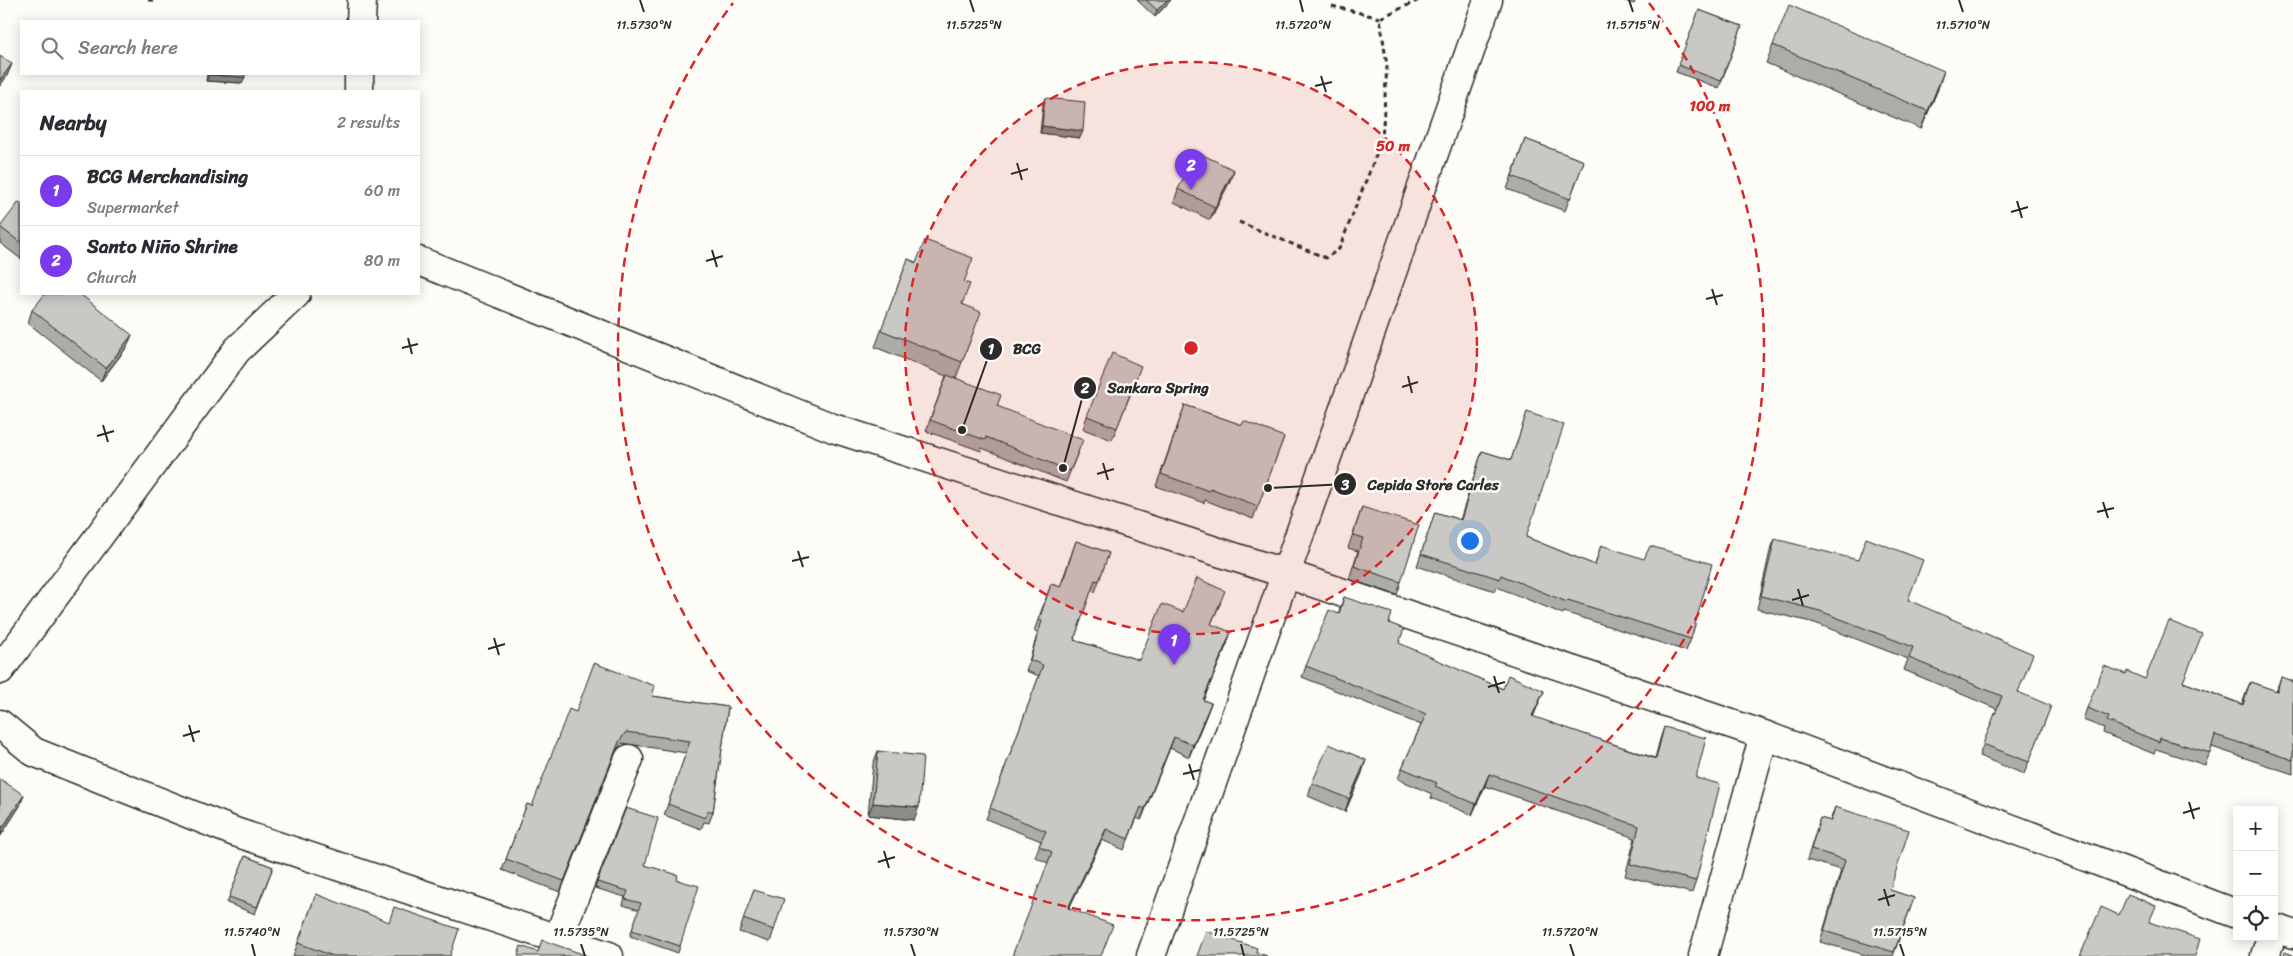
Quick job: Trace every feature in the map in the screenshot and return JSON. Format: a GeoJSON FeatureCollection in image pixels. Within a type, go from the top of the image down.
{"type":"FeatureCollection","features":[{"type":"Feature","properties":{"kind":"street"},"geometry":{"type":"LineString","coordinates":[[361,20],[362,0]]}},
{"type":"Feature","properties":{"kind":"street"},"geometry":{"type":"LineString","coordinates":[[1152,956],[1488,0]]}},
{"type":"Feature","properties":{"kind":"street"},"geometry":{"type":"LineString","coordinates":[[359,75],[359,90]]}},
{"type":"Feature","properties":{"kind":"street"},"geometry":{"type":"LineString","coordinates":[[420,261],[833,428],[1287,574],[1764,735],[2233,912]]}},
{"type":"Feature","properties":{"kind":"street"},"geometry":{"type":"LineString","coordinates":[[0,670],[237,350],[295,295]]}},
{"type":"Feature","properties":{"kind":"street"},"geometry":{"type":"LineString","coordinates":[[0,724],[34,752],[235,832],[608,956]]}},
{"type":"Feature","properties":{"kind":"street"},"geometry":{"type":"LineString","coordinates":[[1703,956],[1764,735]]}},
{"type":"Feature","properties":{"kind":"street"},"geometry":{"type":"LineString","coordinates":[[558,938],[628,759]]}},
{"type":"Feature","properties":{"kind":"street"},"geometry":{"type":"LineString","coordinates":[[2278,929],[2293,934]]}},
{"type":"Feature","properties":{"kind":"street"},"geometry":{"type":"LineString","coordinates":[[2265,956],[2270,941]]}},
{"type":"Feature","properties":{"kind":"path"},"geometry":{"type":"LineString","coordinates":[[148,0],[154,0]]}},
{"type":"Feature","properties":{"kind":"path"},"geometry":{"type":"LineString","coordinates":[[1332,6],[1380,18],[1419,0]]}},
{"type":"Feature","properties":{"kind":"path"},"geometry":{"type":"LineString","coordinates":[[1239,222],[1326,258],[1339,249],[1382,140],[1387,66],[1380,18]]}},
{"type":"Feature","properties":{"kind":"building"},"geometry":{"type":"Polygon","coordinates":[[[1146,0],[1167,0],[1157,10],[1146,0]]]}},
{"type":"Feature","properties":{"kind":"building"},"geometry":{"type":"Polygon","coordinates":[[[1789,5],[1944,71],[1928,111],[1773,45],[1789,5]]]}},
{"type":"Feature","properties":{"kind":"building"},"geometry":{"type":"Polygon","coordinates":[[[1699,10],[1742,26],[1721,81],[1678,65],[1699,10]]]}},
{"type":"Feature","properties":{"kind":"building"},"geometry":{"type":"Polygon","coordinates":[[[0,56],[12,64],[0,80],[0,56]]]}},
{"type":"Feature","properties":{"kind":"building"},"geometry":{"type":"Polygon","coordinates":[[[209,75],[245,75],[245,77],[209,75]]]}},
{"type":"Feature","properties":{"kind":"building"},"geometry":{"type":"Polygon","coordinates":[[[1045,98],[1085,102],[1083,131],[1042,126],[1045,98]]]}},
{"type":"Feature","properties":{"kind":"building"},"geometry":{"type":"Polygon","coordinates":[[[1525,139],[1584,161],[1570,199],[1512,176],[1525,139]]]}},
{"type":"Feature","properties":{"kind":"building"},"geometry":{"type":"Polygon","coordinates":[[[1197,152],[1234,170],[1215,207],[1178,189],[1197,152]]]}},
{"type":"Feature","properties":{"kind":"building"},"geometry":{"type":"Polygon","coordinates":[[[19,202],[20,202],[20,242],[0,227],[19,202]]]}},
{"type":"Feature","properties":{"kind":"building"},"geometry":{"type":"Polygon","coordinates":[[[925,240],[973,258],[964,282],[970,284],[962,304],[981,312],[962,362],[881,330],[908,259],[916,263],[925,240]]]}},
{"type":"Feature","properties":{"kind":"building"},"geometry":{"type":"Polygon","coordinates":[[[44,295],[81,295],[132,335],[106,368],[32,310],[44,295]]]}},
{"type":"Feature","properties":{"kind":"building"},"geometry":{"type":"Polygon","coordinates":[[[1112,353],[1141,366],[1117,428],[1087,416],[1112,353]]]}},
{"type":"Feature","properties":{"kind":"building"},"geometry":{"type":"Polygon","coordinates":[[[947,375],[1001,395],[997,406],[1083,440],[1070,471],[986,437],[985,440],[930,420],[947,375]]]}},
{"type":"Feature","properties":{"kind":"building"},"geometry":{"type":"Polygon","coordinates":[[[1185,405],[1242,425],[1244,421],[1284,437],[1258,506],[1210,488],[1209,491],[1161,474],[1185,405]]]}},
{"type":"Feature","properties":{"kind":"building"},"geometry":{"type":"Polygon","coordinates":[[[1527,412],[1564,425],[1526,537],[1595,565],[1601,545],[1644,559],[1650,546],[1712,564],[1691,639],[1568,600],[1567,602],[1501,575],[1500,579],[1421,554],[1435,512],[1461,520],[1482,451],[1511,460],[1527,412]]]}},
{"type":"Feature","properties":{"kind":"building"},"geometry":{"type":"Polygon","coordinates":[[[1362,507],[1419,525],[1401,582],[1354,566],[1363,538],[1353,535],[1362,507]]]}},
{"type":"Feature","properties":{"kind":"building"},"geometry":{"type":"Polygon","coordinates":[[[1866,538],[1923,560],[1908,600],[2033,654],[2018,692],[2051,706],[2029,762],[1983,744],[2002,696],[1909,658],[1913,647],[1820,611],[1761,596],[1775,539],[1858,560],[1866,538]]]}},
{"type":"Feature","properties":{"kind":"building"},"geometry":{"type":"Polygon","coordinates":[[[1076,541],[1109,553],[1099,581],[1095,580],[1074,640],[1139,660],[1162,604],[1183,612],[1197,578],[1225,591],[1211,624],[1231,632],[1203,700],[1211,703],[1193,745],[1174,737],[1145,809],[1141,807],[1128,839],[1106,829],[1068,908],[1113,925],[1101,956],[1012,956],[1052,852],[1039,846],[1046,831],[990,808],[1043,665],[1030,660],[1042,621],[1039,620],[1051,584],[1061,587],[1076,541]]]}},
{"type":"Feature","properties":{"kind":"building"},"geometry":{"type":"Polygon","coordinates":[[[1344,597],[1392,613],[1389,623],[1404,629],[1399,643],[1503,689],[1508,675],[1544,691],[1532,716],[1656,759],[1664,727],[1706,738],[1696,778],[1720,784],[1696,881],[1630,864],[1639,826],[1489,774],[1476,804],[1435,786],[1437,783],[1402,768],[1426,714],[1306,666],[1329,610],[1339,614],[1344,597]]]}},
{"type":"Feature","properties":{"kind":"building"},"geometry":{"type":"Polygon","coordinates":[[[2169,621],[2202,634],[2183,682],[2243,705],[2250,682],[2277,691],[2281,677],[2293,681],[2293,760],[2215,735],[2210,753],[2160,738],[2159,742],[2107,721],[2109,717],[2087,708],[2104,666],[2126,674],[2127,671],[2145,679],[2169,621]]]}},
{"type":"Feature","properties":{"kind":"building"},"geometry":{"type":"Polygon","coordinates":[[[594,663],[655,686],[652,696],[728,707],[713,812],[708,810],[705,818],[668,804],[690,741],[626,732],[619,742],[564,881],[506,859],[527,804],[532,806],[569,709],[576,712],[594,663]]]}},
{"type":"Feature","properties":{"kind":"building"},"geometry":{"type":"Polygon","coordinates":[[[1329,744],[1366,760],[1349,799],[1312,783],[1329,744]]]}},
{"type":"Feature","properties":{"kind":"building"},"geometry":{"type":"Polygon","coordinates":[[[878,751],[923,756],[919,807],[873,803],[878,751]]]}},
{"type":"Feature","properties":{"kind":"building"},"geometry":{"type":"Polygon","coordinates":[[[0,779],[24,795],[3,827],[0,825],[0,779]]]}},
{"type":"Feature","properties":{"kind":"building"},"geometry":{"type":"Polygon","coordinates":[[[1835,807],[1909,830],[1890,890],[1914,898],[1894,952],[1824,931],[1845,860],[1811,849],[1820,818],[1831,821],[1835,807]]]}},
{"type":"Feature","properties":{"kind":"building"},"geometry":{"type":"Polygon","coordinates":[[[626,808],[658,818],[645,865],[678,875],[677,880],[699,886],[680,946],[632,930],[641,903],[625,899],[628,891],[597,882],[626,808]]]}},
{"type":"Feature","properties":{"kind":"building"},"geometry":{"type":"Polygon","coordinates":[[[245,856],[273,867],[257,907],[229,897],[245,856]]]}},
{"type":"Feature","properties":{"kind":"building"},"geometry":{"type":"Polygon","coordinates":[[[754,890],[784,899],[774,930],[743,919],[754,890]]]}},
{"type":"Feature","properties":{"kind":"building"},"geometry":{"type":"Polygon","coordinates":[[[316,894],[389,922],[394,907],[459,929],[450,956],[333,956],[298,943],[316,894]]]}},
{"type":"Feature","properties":{"kind":"building"},"geometry":{"type":"Polygon","coordinates":[[[2128,894],[2156,906],[2149,922],[2200,939],[2195,956],[2080,956],[2101,907],[2119,915],[2128,894]]]}},
{"type":"Feature","properties":{"kind":"building"},"geometry":{"type":"Polygon","coordinates":[[[1206,931],[1257,948],[1256,952],[1267,956],[1197,956],[1206,931]]]}},
{"type":"Feature","properties":{"kind":"building"},"geometry":{"type":"Polygon","coordinates":[[[542,940],[588,956],[518,956],[521,946],[538,952],[542,940]]]}},
{"type":"Feature","properties":{"kind":"building"},"geometry":{"type":"Polygon","coordinates":[[[2285,952],[2293,955],[2293,956],[2284,956],[2285,952]]]}},
{"type":"Feature","properties":{"kind":"place","name":"Santo Niño Shrine"},"geometry":{"type":"Point","coordinates":[1191,190]}},
{"type":"Feature","properties":{"kind":"place","name":"BCG"},"geometry":{"type":"Point","coordinates":[962,430]}},
{"type":"Feature","properties":{"kind":"place","name":"Sankara Spring"},"geometry":{"type":"Point","coordinates":[1063,468]}},
{"type":"Feature","properties":{"kind":"place","name":"Cepida Store Carles"},"geometry":{"type":"Point","coordinates":[1268,488]}},
{"type":"Feature","properties":{"kind":"place","name":"BCG Merchandising"},"geometry":{"type":"Point","coordinates":[1174,665]}}]}
